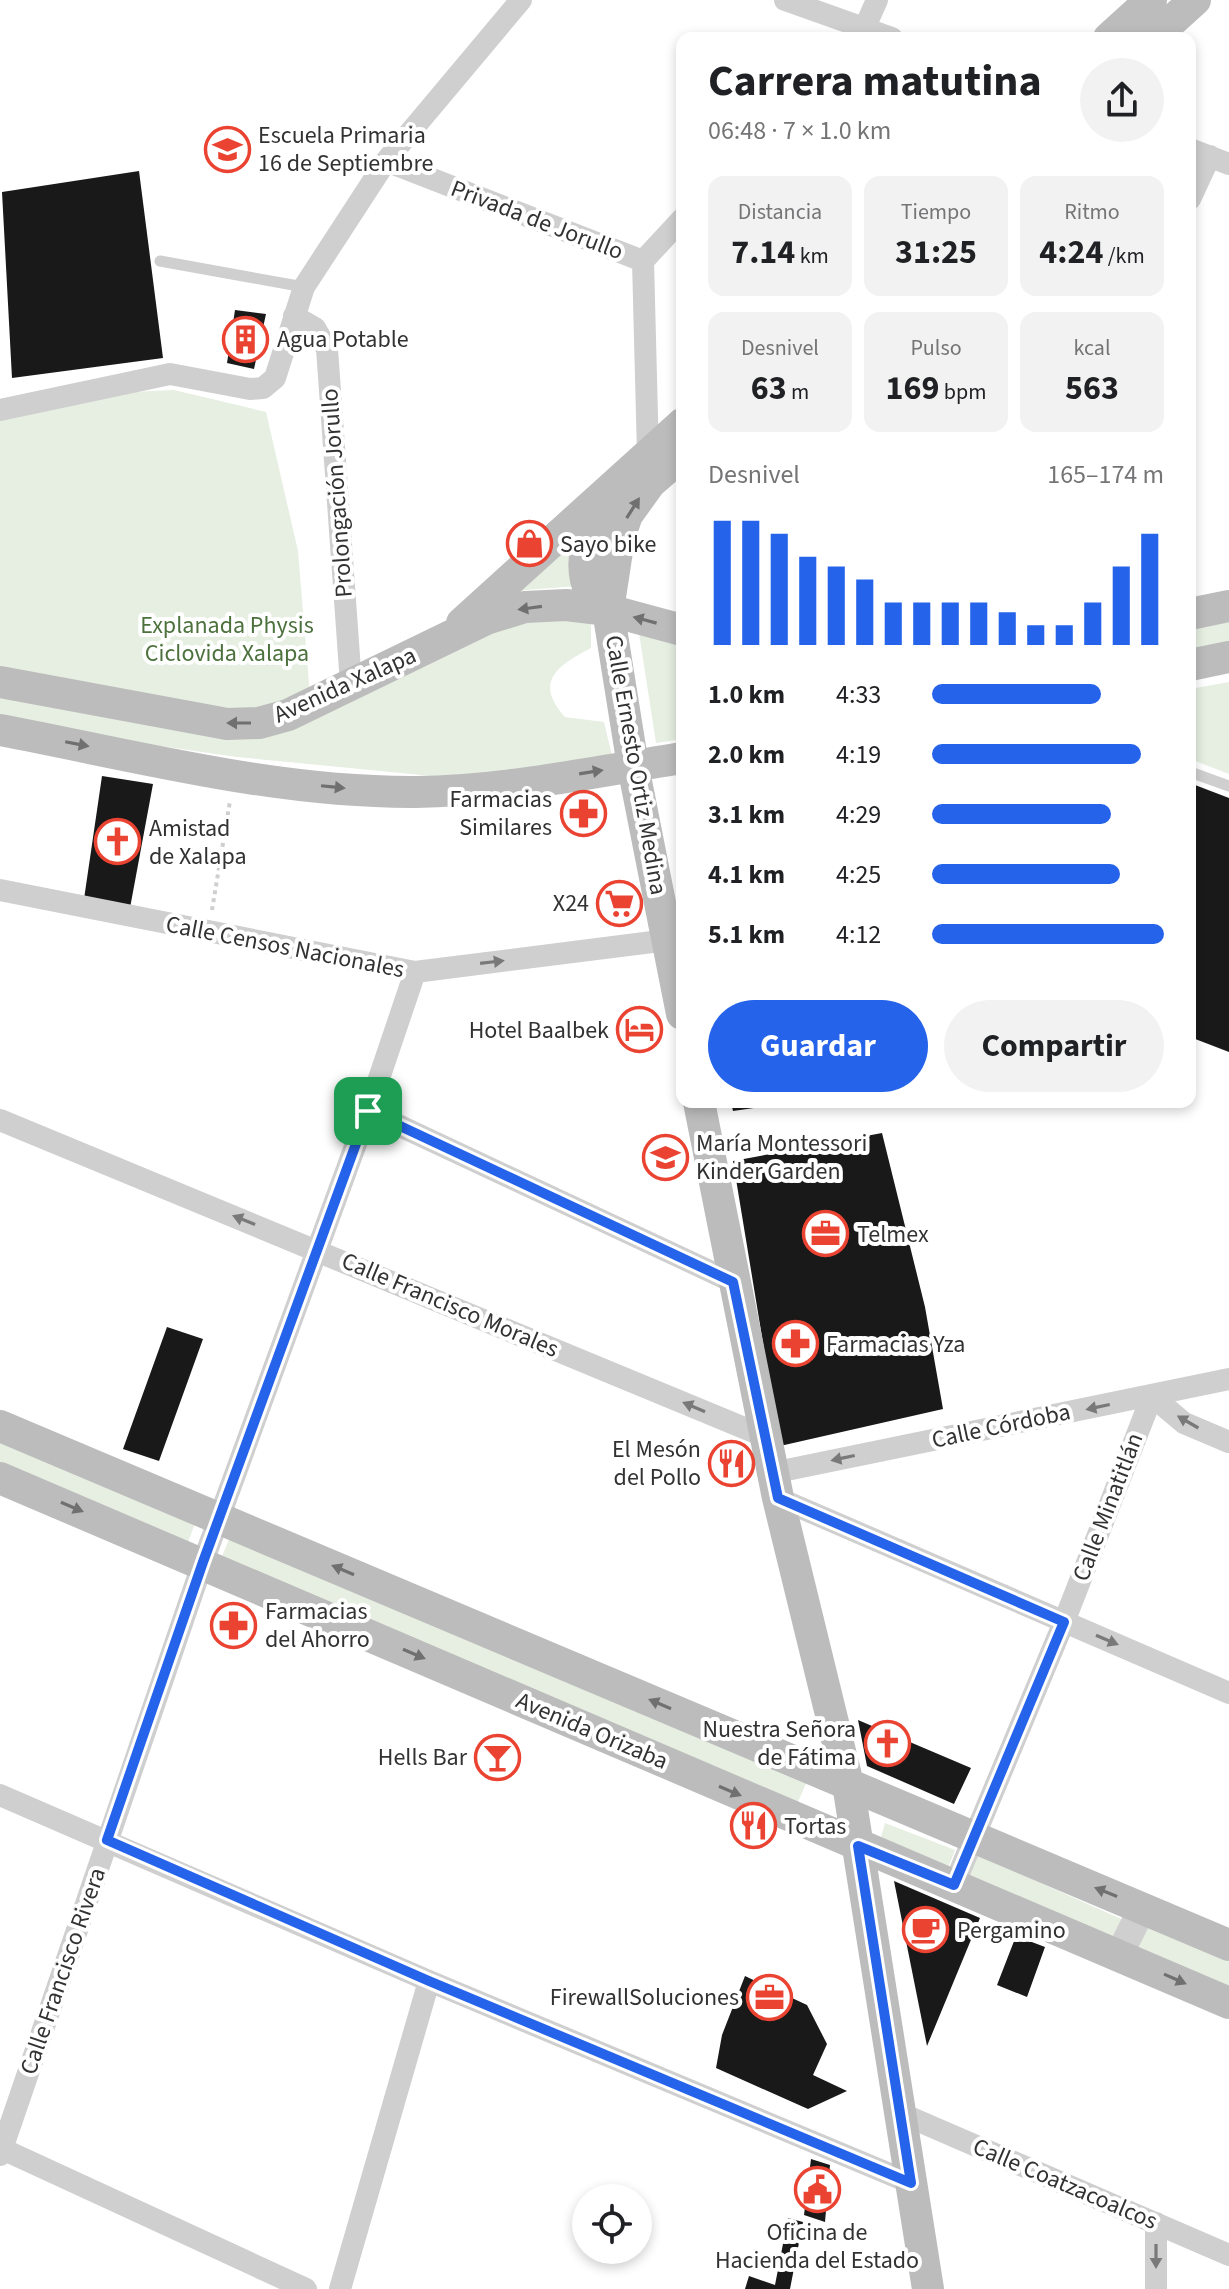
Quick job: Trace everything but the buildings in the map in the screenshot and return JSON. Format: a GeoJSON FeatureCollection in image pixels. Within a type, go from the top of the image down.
{"type":"FeatureCollection","features":[{"type":"Feature","properties":{"kind":"main road"},"geometry":{"type":"LineString","coordinates":[[1116,32],[1151,0]]}},
{"type":"Feature","properties":{"kind":"main road"},"geometry":{"type":"LineString","coordinates":[[1160,32],[1195,0]]}},
{"type":"Feature","properties":{"kind":"main road"},"geometry":{"type":"LineString","coordinates":[[444,640],[609,487],[676,429]]}},
{"type":"Feature","properties":{"kind":"main road"},"geometry":{"type":"LineString","coordinates":[[608,610],[619,538],[627,515],[650,483],[676,460]]}},
{"type":"Feature","properties":{"kind":"main road"},"geometry":{"type":"LineString","coordinates":[[608,610],[590,592],[585,571],[588,537],[609,487]]}},
{"type":"Feature","properties":{"kind":"main road","name":"Avenida Xalapa"},"geometry":{"type":"LineString","coordinates":[[0,682],[227,724],[259,723],[288,715],[486,619],[525,607],[566,605],[608,610],[676,628]]}},
{"type":"Feature","properties":{"kind":"main road"},"geometry":{"type":"LineString","coordinates":[[1196,613],[1229,606]]}},
{"type":"Feature","properties":{"kind":"main road","name":"Calle Ernesto Ortiz Medina"},"geometry":{"type":"LineString","coordinates":[[608,610],[633,766],[676,982]]}},
{"type":"Feature","properties":{"kind":"main road"},"geometry":{"type":"LineString","coordinates":[[1196,664],[1229,657]]}},
{"type":"Feature","properties":{"kind":"main road"},"geometry":{"type":"LineString","coordinates":[[0,730],[235,774],[327,787],[414,792],[474,790],[676,759]]}},
{"type":"Feature","properties":{"kind":"main road"},"geometry":{"type":"LineString","coordinates":[[700,1108],[775,1486],[848,1784],[928,2289]]}},
{"type":"Feature","properties":{"kind":"main road"},"geometry":{"type":"LineString","coordinates":[[0,1426],[1229,1945]]}},
{"type":"Feature","properties":{"kind":"main road","name":"Avenida Orizaba"},"geometry":{"type":"LineString","coordinates":[[0,1478],[203,1562],[1229,2003]]}},
{"type":"Feature","properties":{"kind":"street"},"geometry":{"type":"LineString","coordinates":[[0,410],[170,374],[250,389],[263,388],[275,378],[304,287],[386,161],[521,0]]}},
{"type":"Feature","properties":{"kind":"street"},"geometry":{"type":"LineString","coordinates":[[785,0],[857,32]]}},
{"type":"Feature","properties":{"kind":"street"},"geometry":{"type":"LineString","coordinates":[[860,32],[877,0]]}},
{"type":"Feature","properties":{"kind":"street"},"geometry":{"type":"LineString","coordinates":[[1196,186],[1210,156]]}},
{"type":"Feature","properties":{"kind":"street","name":"Privada de Jorullo"},"geometry":{"type":"LineString","coordinates":[[386,161],[643,261]]}},
{"type":"Feature","properties":{"kind":"street"},"geometry":{"type":"LineString","coordinates":[[648,455],[643,261],[676,225]]}},
{"type":"Feature","properties":{"kind":"street","name":"Prolongación Jorullo"},"geometry":{"type":"LineString","coordinates":[[294,316],[315,328],[327,349],[351,684]]}},
{"type":"Feature","properties":{"kind":"street","name":"Calle Censos Nacionales"},"geometry":{"type":"LineString","coordinates":[[0,890],[415,972],[668,940]]}},
{"type":"Feature","properties":{"kind":"street","name":"Calle Francisco Rivera"},"geometry":{"type":"LineString","coordinates":[[1,2151],[203,1562],[368,1111],[415,972]]}},
{"type":"Feature","properties":{"kind":"street"},"geometry":{"type":"LineString","coordinates":[[368,1111],[733,1282]]}},
{"type":"Feature","properties":{"kind":"street","name":"Calle Francisco Morales"},"geometry":{"type":"LineString","coordinates":[[0,1120],[766,1437]]}},
{"type":"Feature","properties":{"kind":"street","name":"Calle Córdoba"},"geometry":{"type":"LineString","coordinates":[[775,1486],[1229,1379]]}},
{"type":"Feature","properties":{"kind":"street"},"geometry":{"type":"LineString","coordinates":[[1152,1396],[1184,1423],[1229,1442]]}},
{"type":"Feature","properties":{"kind":"street","name":"Calle Minatitlán"},"geometry":{"type":"LineString","coordinates":[[954,1885],[1064,1622],[1152,1396]]}},
{"type":"Feature","properties":{"kind":"street"},"geometry":{"type":"LineString","coordinates":[[775,1486],[1064,1622],[1229,1693]]}},
{"type":"Feature","properties":{"kind":"street"},"geometry":{"type":"LineString","coordinates":[[0,1795],[429,1981],[911,2183]]}},
{"type":"Feature","properties":{"kind":"street"},"geometry":{"type":"LineString","coordinates":[[1119,1955],[1143,1907]]}},
{"type":"Feature","properties":{"kind":"street"},"geometry":{"type":"LineString","coordinates":[[340,2289],[429,1981]]}},
{"type":"Feature","properties":{"kind":"street","name":"Calle Coatzacoalcos"},"geometry":{"type":"LineString","coordinates":[[900,2113],[1229,2255]]}},
{"type":"Feature","properties":{"kind":"street"},"geometry":{"type":"LineString","coordinates":[[1,2151],[306,2289]]}},
{"type":"Feature","properties":{"kind":"street"},"geometry":{"type":"LineString","coordinates":[[1156,2223],[1156,2289]]}},
{"type":"Feature","properties":{"kind":"lane"},"geometry":{"type":"LineString","coordinates":[[160,261],[304,287]]}},
{"type":"Feature","properties":{"kind":"lane"},"geometry":{"type":"LineString","coordinates":[[1196,774],[1229,786]]}},
{"type":"Feature","properties":{"kind":"path"},"geometry":{"type":"LineString","coordinates":[[208,932],[235,774]]}},
{"type":"Feature","properties":{"kind":"green space","name":"Explanada Physis Ciclovida Xalapa"},"geometry":{"type":"Polygon","coordinates":[[[174,390],[266,412],[298,551],[311,708],[267,721],[0,679],[0,413],[86,394],[174,390]]]}},
{"type":"Feature","properties":{"kind":"green space"},"geometry":{"type":"Polygon","coordinates":[[[573,525],[578,586],[526,590],[486,601],[573,525]]]}},
{"type":"Feature","properties":{"kind":"green space"},"geometry":{"type":"Polygon","coordinates":[[[546,616],[591,623],[591,648],[560,668],[550,684],[551,694],[565,717],[604,722],[612,756],[452,778],[237,757],[0,723],[0,690],[238,733],[455,643],[546,616]]]}},
{"type":"Feature","properties":{"kind":"green space"},"geometry":{"type":"Polygon","coordinates":[[[1229,616],[1229,645],[1196,651],[1196,623],[1229,616]]]}},
{"type":"Feature","properties":{"kind":"green space"},"geometry":{"type":"Polygon","coordinates":[[[639,633],[676,643],[676,740],[656,743],[639,633]]]}},
{"type":"Feature","properties":{"kind":"green space"},"geometry":{"type":"Polygon","coordinates":[[[1229,682],[1229,774],[1196,761],[1196,688],[1229,682]]]}},
{"type":"Feature","properties":{"kind":"green space"},"geometry":{"type":"Polygon","coordinates":[[[0,1434],[197,1518],[187,1545],[0,1466],[0,1434]]]}},
{"type":"Feature","properties":{"kind":"green space"},"geometry":{"type":"Polygon","coordinates":[[[230,1537],[809,1777],[797,1804],[220,1561],[230,1537]]]}},
{"type":"Feature","properties":{"kind":"green space"},"geometry":{"type":"Polygon","coordinates":[[[885,1823],[955,1850],[944,1878],[877,1851],[885,1823]]]}},
{"type":"Feature","properties":{"kind":"green space"},"geometry":{"type":"Polygon","coordinates":[[[976,1854],[1128,1922],[1117,1944],[965,1878],[976,1854]]]}},
{"type":"Feature","properties":{"kind":"green space"},"geometry":{"type":"Polygon","coordinates":[[[1148,1921],[1229,1956],[1229,1987],[1134,1948],[1148,1921]]]}},
{"type":"Feature","properties":{"kind":"place","name":"Escuela Primaria 16 de Septiembre"},"geometry":{"type":"Point","coordinates":[227,149]}},
{"type":"Feature","properties":{"kind":"place","name":"Agua Potable"},"geometry":{"type":"Point","coordinates":[246,339]}},
{"type":"Feature","properties":{"kind":"place","name":"Sayo bike"},"geometry":{"type":"Point","coordinates":[529,544]}},
{"type":"Feature","properties":{"kind":"place","name":"Farmacias Similares"},"geometry":{"type":"Point","coordinates":[583,813]}},
{"type":"Feature","properties":{"kind":"place","name":"Amistad de Xalapa"},"geometry":{"type":"Point","coordinates":[118,842]}},
{"type":"Feature","properties":{"kind":"place","name":"X24"},"geometry":{"type":"Point","coordinates":[620,903]}},
{"type":"Feature","properties":{"kind":"place","name":"Hotel Baalbek"},"geometry":{"type":"Point","coordinates":[640,1030]}},
{"type":"Feature","properties":{"kind":"place","name":"María Montessori Kinder Garden"},"geometry":{"type":"Point","coordinates":[665,1157]}},
{"type":"Feature","properties":{"kind":"place","name":"Telmex"},"geometry":{"type":"Point","coordinates":[826,1234]}},
{"type":"Feature","properties":{"kind":"place","name":"Farmacias Yza"},"geometry":{"type":"Point","coordinates":[795,1344]}},
{"type":"Feature","properties":{"kind":"place","name":"El Mesón del Pollo"},"geometry":{"type":"Point","coordinates":[732,1463]}},
{"type":"Feature","properties":{"kind":"place","name":"Farmacias del Ahorro"},"geometry":{"type":"Point","coordinates":[234,1625]}},
{"type":"Feature","properties":{"kind":"place","name":"Nuestra Señora de Fátima"},"geometry":{"type":"Point","coordinates":[887,1743]}},
{"type":"Feature","properties":{"kind":"place","name":"Hells Bar"},"geometry":{"type":"Point","coordinates":[498,1757]}},
{"type":"Feature","properties":{"kind":"place","name":"Tortas"},"geometry":{"type":"Point","coordinates":[753,1826]}},
{"type":"Feature","properties":{"kind":"place","name":"Pergamino"},"geometry":{"type":"Point","coordinates":[926,1930]}},
{"type":"Feature","properties":{"kind":"place","name":"FirewallSoluciones"},"geometry":{"type":"Point","coordinates":[770,1997]}},
{"type":"Feature","properties":{"kind":"place","name":"Oficina de Hacienda del Estado"},"geometry":{"type":"Point","coordinates":[817,2190]}},
{"type":"Feature","properties":{"kind":"route"},"geometry":{"type":"LineString","coordinates":[[368,1111],[733,1282],[778,1498],[1064,1622],[954,1885],[858,1846],[911,2183],[429,1981],[107,1840],[203,1562],[368,1111]]}}]}
